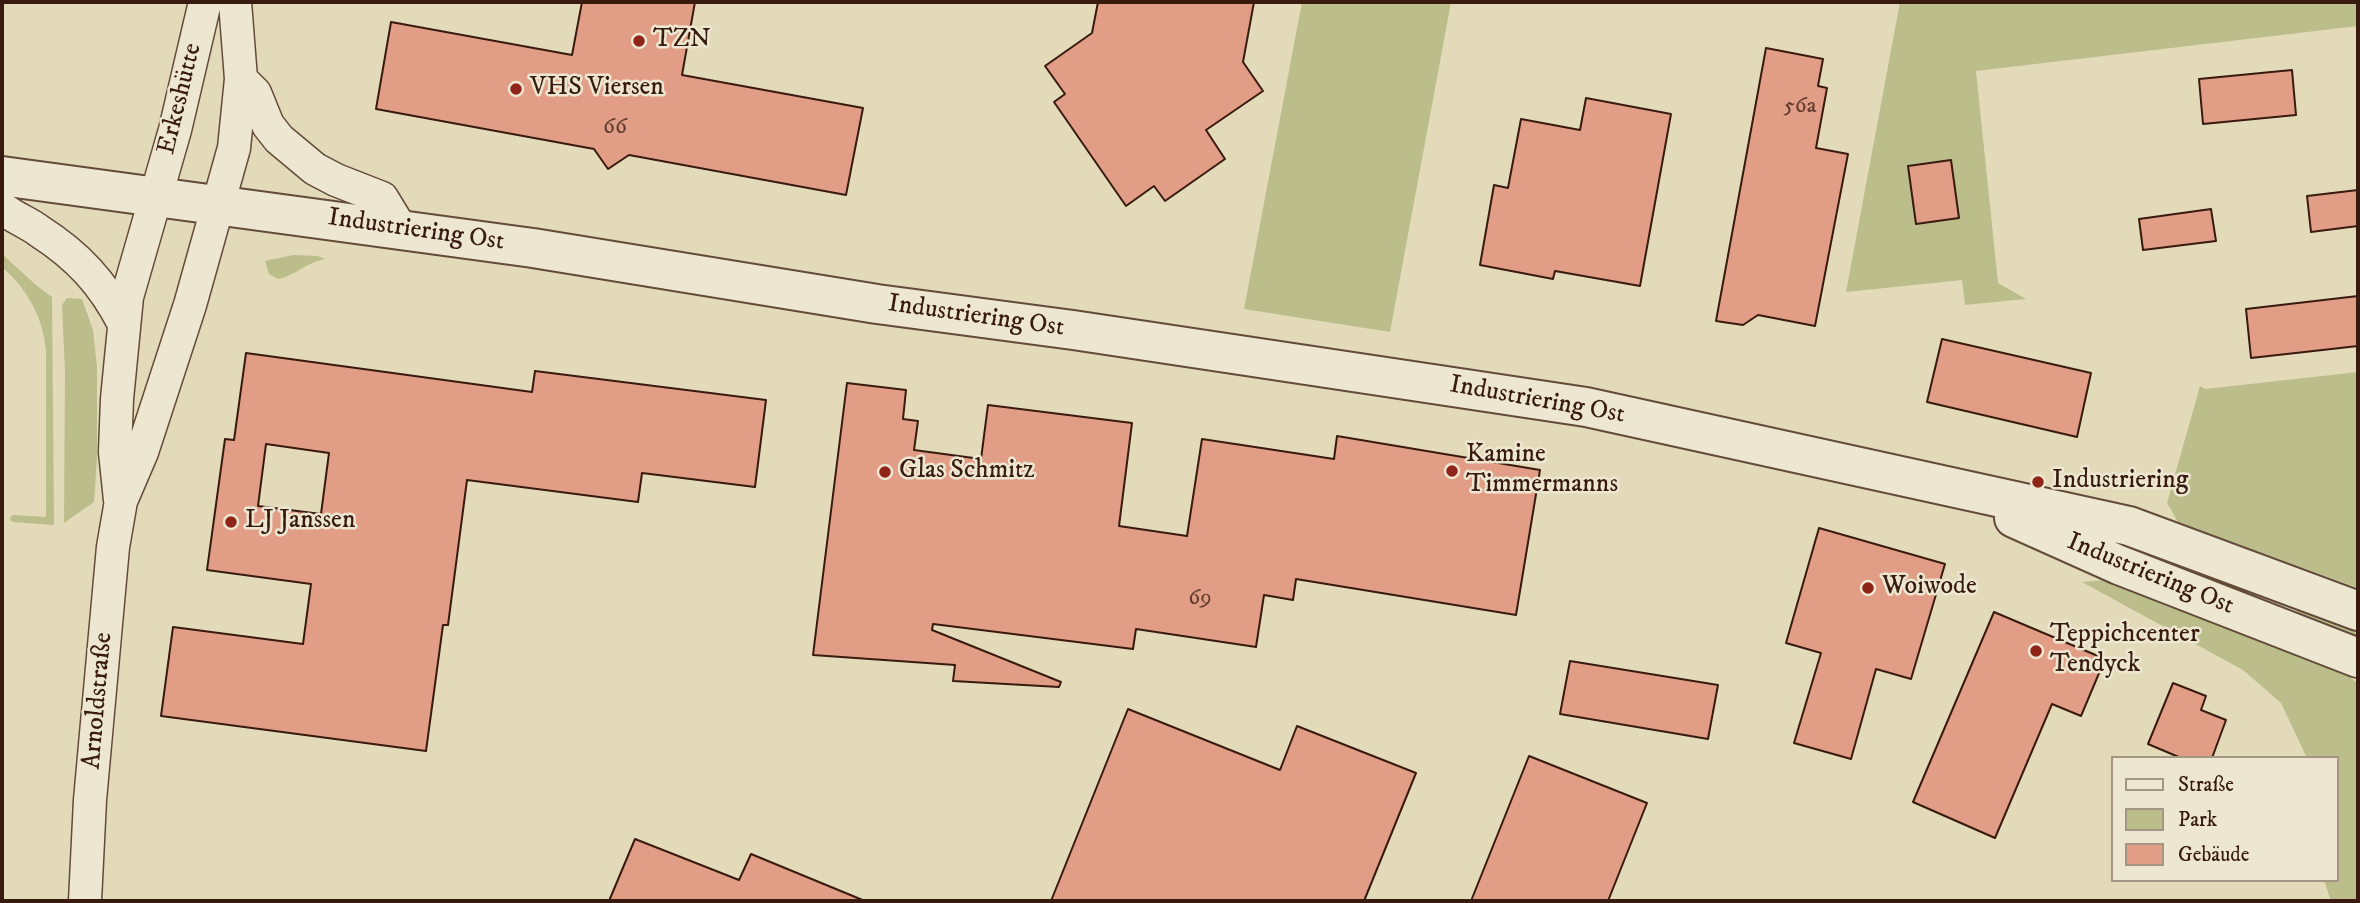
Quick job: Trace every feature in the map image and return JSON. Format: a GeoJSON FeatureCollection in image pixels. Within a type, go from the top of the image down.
{"type":"FeatureCollection","features":[{"type":"Feature","properties":{"kind":"street","name":"Erkeshütte"},"geometry":{"type":"LineString","coordinates":[[155,195],[175,130],[205,2]]}},
{"type":"Feature","properties":{"kind":"street","name":"Erkeshütte"},"geometry":{"type":"LineString","coordinates":[[220,204],[236,141],[242,79],[235,2]]}},
{"type":"Feature","properties":{"kind":"street"},"geometry":{"type":"LineString","coordinates":[[242,79],[255,93],[268,125],[279,139],[315,169],[382,198],[401,229]]}},
{"type":"Feature","properties":{"kind":"street","name":"Industriering Ost"},"geometry":{"type":"LineString","coordinates":[[2,176],[533,248],[877,304],[1100,334],[1586,407],[2129,526],[2358,611]]}},
{"type":"Feature","properties":{"kind":"street","name":"Arnoldstraße"},"geometry":{"type":"LineString","coordinates":[[121,501],[115,452],[127,297],[155,195]]}},
{"type":"Feature","properties":{"kind":"street","name":"Arnoldstraße"},"geometry":{"type":"LineString","coordinates":[[85,901],[100,681],[113,547],[121,501],[142,452],[220,204]]}},
{"type":"Feature","properties":{"kind":"street"},"geometry":{"type":"LineString","coordinates":[[2,208],[75,256],[109,295],[124,324]]}},
{"type":"Feature","properties":{"kind":"street","name":"Industriering Ost"},"geometry":{"type":"LineString","coordinates":[[1945,486],[2119,565],[2358,658]]}},
{"type":"Feature","properties":{"kind":"green space"},"geometry":{"type":"Polygon","coordinates":[[[1302,2],[1451,2],[1390,332],[1244,309],[1302,2]]]}},
{"type":"Feature","properties":{"kind":"green space"},"geometry":{"type":"Polygon","coordinates":[[[1900,2],[2358,2],[2358,26],[1976,71],[1998,283],[2026,299],[1965,305],[1962,280],[1846,292],[1900,2]]]}},
{"type":"Feature","properties":{"kind":"green space"},"geometry":{"type":"Polygon","coordinates":[[[2,254],[52,297],[54,525],[10,520],[14,515],[46,517],[46,351],[38,316],[27,295],[2,267],[2,254]]]}},
{"type":"Feature","properties":{"kind":"green space"},"geometry":{"type":"Polygon","coordinates":[[[293,255],[318,256],[325,259],[278,279],[269,274],[265,261],[293,255]]]}},
{"type":"Feature","properties":{"kind":"green space"},"geometry":{"type":"Polygon","coordinates":[[[67,298],[82,299],[93,330],[97,367],[97,458],[94,502],[64,523],[65,372],[62,305],[67,298]]]}},
{"type":"Feature","properties":{"kind":"green space"},"geometry":{"type":"Polygon","coordinates":[[[2358,372],[2358,588],[2178,522],[2167,503],[2200,386],[2205,389],[2358,372]]]}},
{"type":"Feature","properties":{"kind":"green space"},"geometry":{"type":"Polygon","coordinates":[[[2119,579],[2328,658],[2358,684],[2358,901],[2331,901],[2325,882],[2339,882],[2339,756],[2306,756],[2281,703],[2243,670],[2082,582],[2119,579]]]}},
{"type":"Feature","properties":{"kind":"green space"},"geometry":{"type":"Polygon","coordinates":[[[2301,607],[2358,630],[2358,649],[2299,620],[2296,612],[2301,607]]]}},
{"type":"Feature","properties":{"kind":"building"},"geometry":{"type":"Polygon","coordinates":[[[582,2],[695,2],[682,75],[863,108],[846,195],[629,155],[608,169],[594,149],[376,109],[391,22],[572,55],[582,2]]]}},
{"type":"Feature","properties":{"kind":"building"},"geometry":{"type":"Polygon","coordinates":[[[1098,2],[1254,2],[1243,62],[1263,91],[1206,130],[1225,159],[1165,201],[1154,186],[1126,206],[1054,102],[1065,94],[1045,66],[1092,33],[1098,2]]]}},
{"type":"Feature","properties":{"kind":"building"},"geometry":{"type":"Polygon","coordinates":[[[1766,48],[1823,59],[1818,86],[1827,88],[1816,148],[1848,154],[1815,326],[1758,315],[1743,325],[1716,321],[1766,48]]]}},
{"type":"Feature","properties":{"kind":"building"},"geometry":{"type":"Polygon","coordinates":[[[2292,70],[2296,115],[2203,124],[2199,79],[2292,70]]]}},
{"type":"Feature","properties":{"kind":"building"},"geometry":{"type":"Polygon","coordinates":[[[1586,98],[1671,114],[1640,286],[1555,271],[1553,279],[1480,265],[1494,185],[1508,188],[1521,119],[1580,130],[1586,98]]]}},
{"type":"Feature","properties":{"kind":"building"},"geometry":{"type":"Polygon","coordinates":[[[1951,160],[1959,218],[1916,224],[1908,166],[1951,160]]]}},
{"type":"Feature","properties":{"kind":"building"},"geometry":{"type":"Polygon","coordinates":[[[2358,190],[2358,226],[2311,232],[2307,196],[2358,190]]]}},
{"type":"Feature","properties":{"kind":"building"},"geometry":{"type":"Polygon","coordinates":[[[2211,209],[2216,241],[2143,250],[2139,219],[2211,209]]]}},
{"type":"Feature","properties":{"kind":"building"},"geometry":{"type":"Polygon","coordinates":[[[2358,296],[2358,346],[2251,358],[2246,309],[2358,296]]]}},
{"type":"Feature","properties":{"kind":"building"},"geometry":{"type":"Polygon","coordinates":[[[1942,339],[2091,373],[2077,437],[1927,402],[1942,339]]]}},
{"type":"Feature","properties":{"kind":"building"},"geometry":{"type":"Polygon","coordinates":[[[246,353],[532,392],[535,371],[766,400],[755,487],[642,473],[638,502],[467,480],[448,625],[443,625],[426,751],[161,716],[173,627],[303,644],[311,584],[207,570],[225,439],[234,440],[246,353]],[[266,444],[258,506],[321,514],[329,453],[266,444]]]}},
{"type":"Feature","properties":{"kind":"building"},"geometry":{"type":"Polygon","coordinates":[[[847,383],[906,390],[903,419],[918,421],[914,450],[981,459],[988,405],[1132,423],[1119,526],[1187,536],[1202,439],[1334,459],[1337,436],[1540,470],[1516,615],[1296,579],[1293,600],[1264,595],[1256,647],[1136,629],[1133,649],[933,624],[932,630],[1061,682],[1059,687],[953,681],[955,665],[813,655],[847,383]]]}},
{"type":"Feature","properties":{"kind":"building"},"geometry":{"type":"Polygon","coordinates":[[[1819,528],[1945,564],[1911,679],[1876,669],[1851,759],[1794,743],[1821,653],[1786,643],[1819,528]]]}},
{"type":"Feature","properties":{"kind":"building"},"geometry":{"type":"Polygon","coordinates":[[[1994,612],[2105,659],[2081,716],[2052,704],[1995,838],[1913,802],[1994,612]]]}},
{"type":"Feature","properties":{"kind":"building"},"geometry":{"type":"Polygon","coordinates":[[[1570,661],[1718,685],[1708,739],[1560,714],[1570,661]]]}},
{"type":"Feature","properties":{"kind":"building"},"geometry":{"type":"Polygon","coordinates":[[[2173,683],[2206,696],[2201,710],[2226,720],[2213,756],[2176,756],[2148,744],[2173,683]]]}},
{"type":"Feature","properties":{"kind":"building"},"geometry":{"type":"Polygon","coordinates":[[[1128,709],[1280,770],[1297,726],[1416,773],[1364,901],[1051,901],[1128,709]]]}},
{"type":"Feature","properties":{"kind":"building"},"geometry":{"type":"Polygon","coordinates":[[[1529,756],[1647,803],[1608,901],[1471,901],[1529,756]]]}},
{"type":"Feature","properties":{"kind":"building"},"geometry":{"type":"Polygon","coordinates":[[[635,839],[739,880],[751,854],[865,901],[609,901],[635,839]]]}},
{"type":"Feature","properties":{"kind":"place","name":"TZN"},"geometry":{"type":"Point","coordinates":[639,41]}},
{"type":"Feature","properties":{"kind":"place","name":"VHS Viersen"},"geometry":{"type":"Point","coordinates":[516,89]}},
{"type":"Feature","properties":{"kind":"place","name":"Kamine Timmermanns"},"geometry":{"type":"Point","coordinates":[1452,471]}},
{"type":"Feature","properties":{"kind":"place","name":"Glas Schmitz"},"geometry":{"type":"Point","coordinates":[885,472]}},
{"type":"Feature","properties":{"kind":"place","name":"Industriering"},"geometry":{"type":"Point","coordinates":[2038,482]}},
{"type":"Feature","properties":{"kind":"place","name":"LJ Janssen"},"geometry":{"type":"Point","coordinates":[231,522]}},
{"type":"Feature","properties":{"kind":"place","name":"Woiwode"},"geometry":{"type":"Point","coordinates":[1868,588]}},
{"type":"Feature","properties":{"kind":"place","name":"Teppichcenter Tendyck"},"geometry":{"type":"Point","coordinates":[2036,651]}}]}
